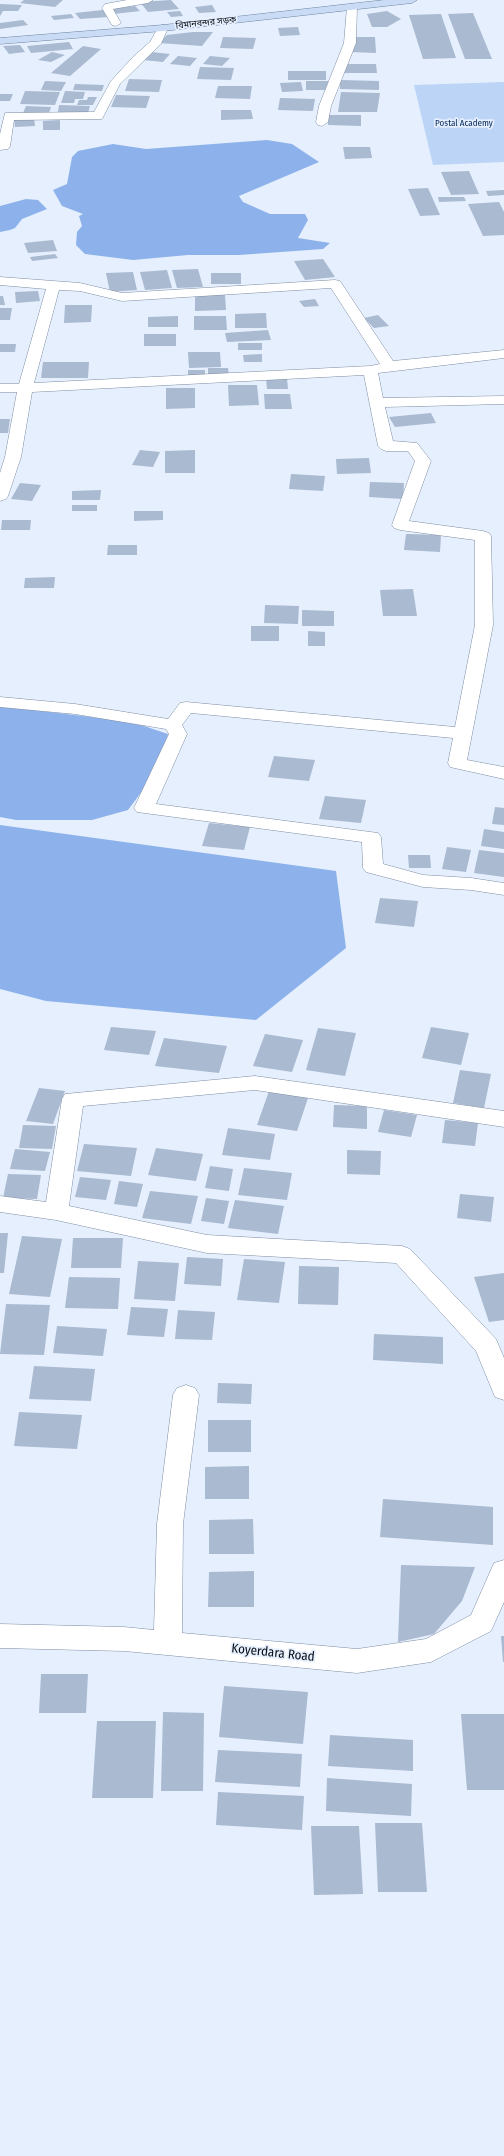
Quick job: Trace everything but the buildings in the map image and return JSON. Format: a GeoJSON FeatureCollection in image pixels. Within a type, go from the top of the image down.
{"type":"FeatureCollection","features":[{"type":"Feature","properties":{"kind":"main road","name":"বিমানবন্দর সড়ক"},"geometry":{"type":"LineString","coordinates":[[0,32],[412,0]]}},
{"type":"Feature","properties":{"kind":"main road","name":"বিমানবন্দর সড়ক"},"geometry":{"type":"LineString","coordinates":[[0,41],[163,28],[349,4]]}},
{"type":"Feature","properties":{"kind":"street"},"geometry":{"type":"LineString","coordinates":[[116,23],[107,8],[110,6],[148,0]]}},
{"type":"Feature","properties":{"kind":"street"},"geometry":{"type":"LineString","coordinates":[[322,122],[327,99],[350,42],[349,4]]}},
{"type":"Feature","properties":{"kind":"street"},"geometry":{"type":"LineString","coordinates":[[0,146],[4,146],[9,116],[98,116],[115,84],[137,59],[155,44],[163,28]]}},
{"type":"Feature","properties":{"kind":"street"},"geometry":{"type":"LineString","coordinates":[[0,280],[80,287],[122,298],[335,284],[389,366]]}},
{"type":"Feature","properties":{"kind":"street"},"geometry":{"type":"LineString","coordinates":[[0,496],[13,457],[24,388],[54,284]]}},
{"type":"Feature","properties":{"kind":"street"},"geometry":{"type":"LineString","coordinates":[[0,388],[370,370],[389,366],[504,354]]}},
{"type":"Feature","properties":{"kind":"street"},"geometry":{"type":"LineString","coordinates":[[370,370],[386,446],[412,446],[423,462],[400,525],[483,536],[484,625],[457,763],[504,773]]}},
{"type":"Feature","properties":{"kind":"street"},"geometry":{"type":"LineString","coordinates":[[377,403],[504,400]]}},
{"type":"Feature","properties":{"kind":"street"},"geometry":{"type":"LineString","coordinates":[[0,702],[75,709],[172,725],[178,734],[144,808],[371,837],[374,868],[423,881],[471,884],[504,889]]}},
{"type":"Feature","properties":{"kind":"street"},"geometry":{"type":"LineString","coordinates":[[172,725],[186,707],[463,733]]}},
{"type":"Feature","properties":{"kind":"street"},"geometry":{"type":"LineString","coordinates":[[56,1212],[73,1099],[255,1083],[504,1119]]}},
{"type":"Feature","properties":{"kind":"street"},"geometry":{"type":"LineString","coordinates":[[0,1204],[56,1212],[207,1244],[402,1255],[487,1346],[504,1390]]}},
{"type":"Feature","properties":{"kind":"street"},"geometry":{"type":"LineString","coordinates":[[168,1643],[170,1524],[186,1396]]}},
{"type":"Feature","properties":{"kind":"street","name":"Koyerdara Road"},"geometry":{"type":"LineString","coordinates":[[0,1636],[124,1639],[357,1661],[431,1650],[481,1623],[504,1571]]}},
{"type":"Feature","properties":{"kind":"green space","name":"Postal Academy"},"geometry":{"type":"Polygon","coordinates":[[[504,82],[504,162],[433,165],[414,85],[504,82]]]}},
{"type":"Feature","properties":{"kind":"water"},"geometry":{"type":"Polygon","coordinates":[[[267,140],[292,144],[319,162],[239,196],[243,202],[270,214],[305,214],[308,220],[298,238],[330,243],[323,249],[239,255],[188,255],[133,260],[85,254],[76,245],[77,232],[82,226],[79,216],[83,214],[62,206],[53,190],[67,184],[72,157],[78,151],[113,144],[146,149],[267,140]]]}},
{"type":"Feature","properties":{"kind":"water"},"geometry":{"type":"Polygon","coordinates":[[[26,199],[38,200],[47,209],[22,219],[15,228],[0,232],[0,206],[26,199]]]}},
{"type":"Feature","properties":{"kind":"water"},"geometry":{"type":"Polygon","coordinates":[[[0,706],[132,722],[168,734],[161,766],[128,810],[92,820],[16,820],[0,817],[0,706]]]}},
{"type":"Feature","properties":{"kind":"water"},"geometry":{"type":"Polygon","coordinates":[[[0,825],[336,871],[346,948],[256,1020],[46,1001],[0,989],[0,825]]]}}]}
